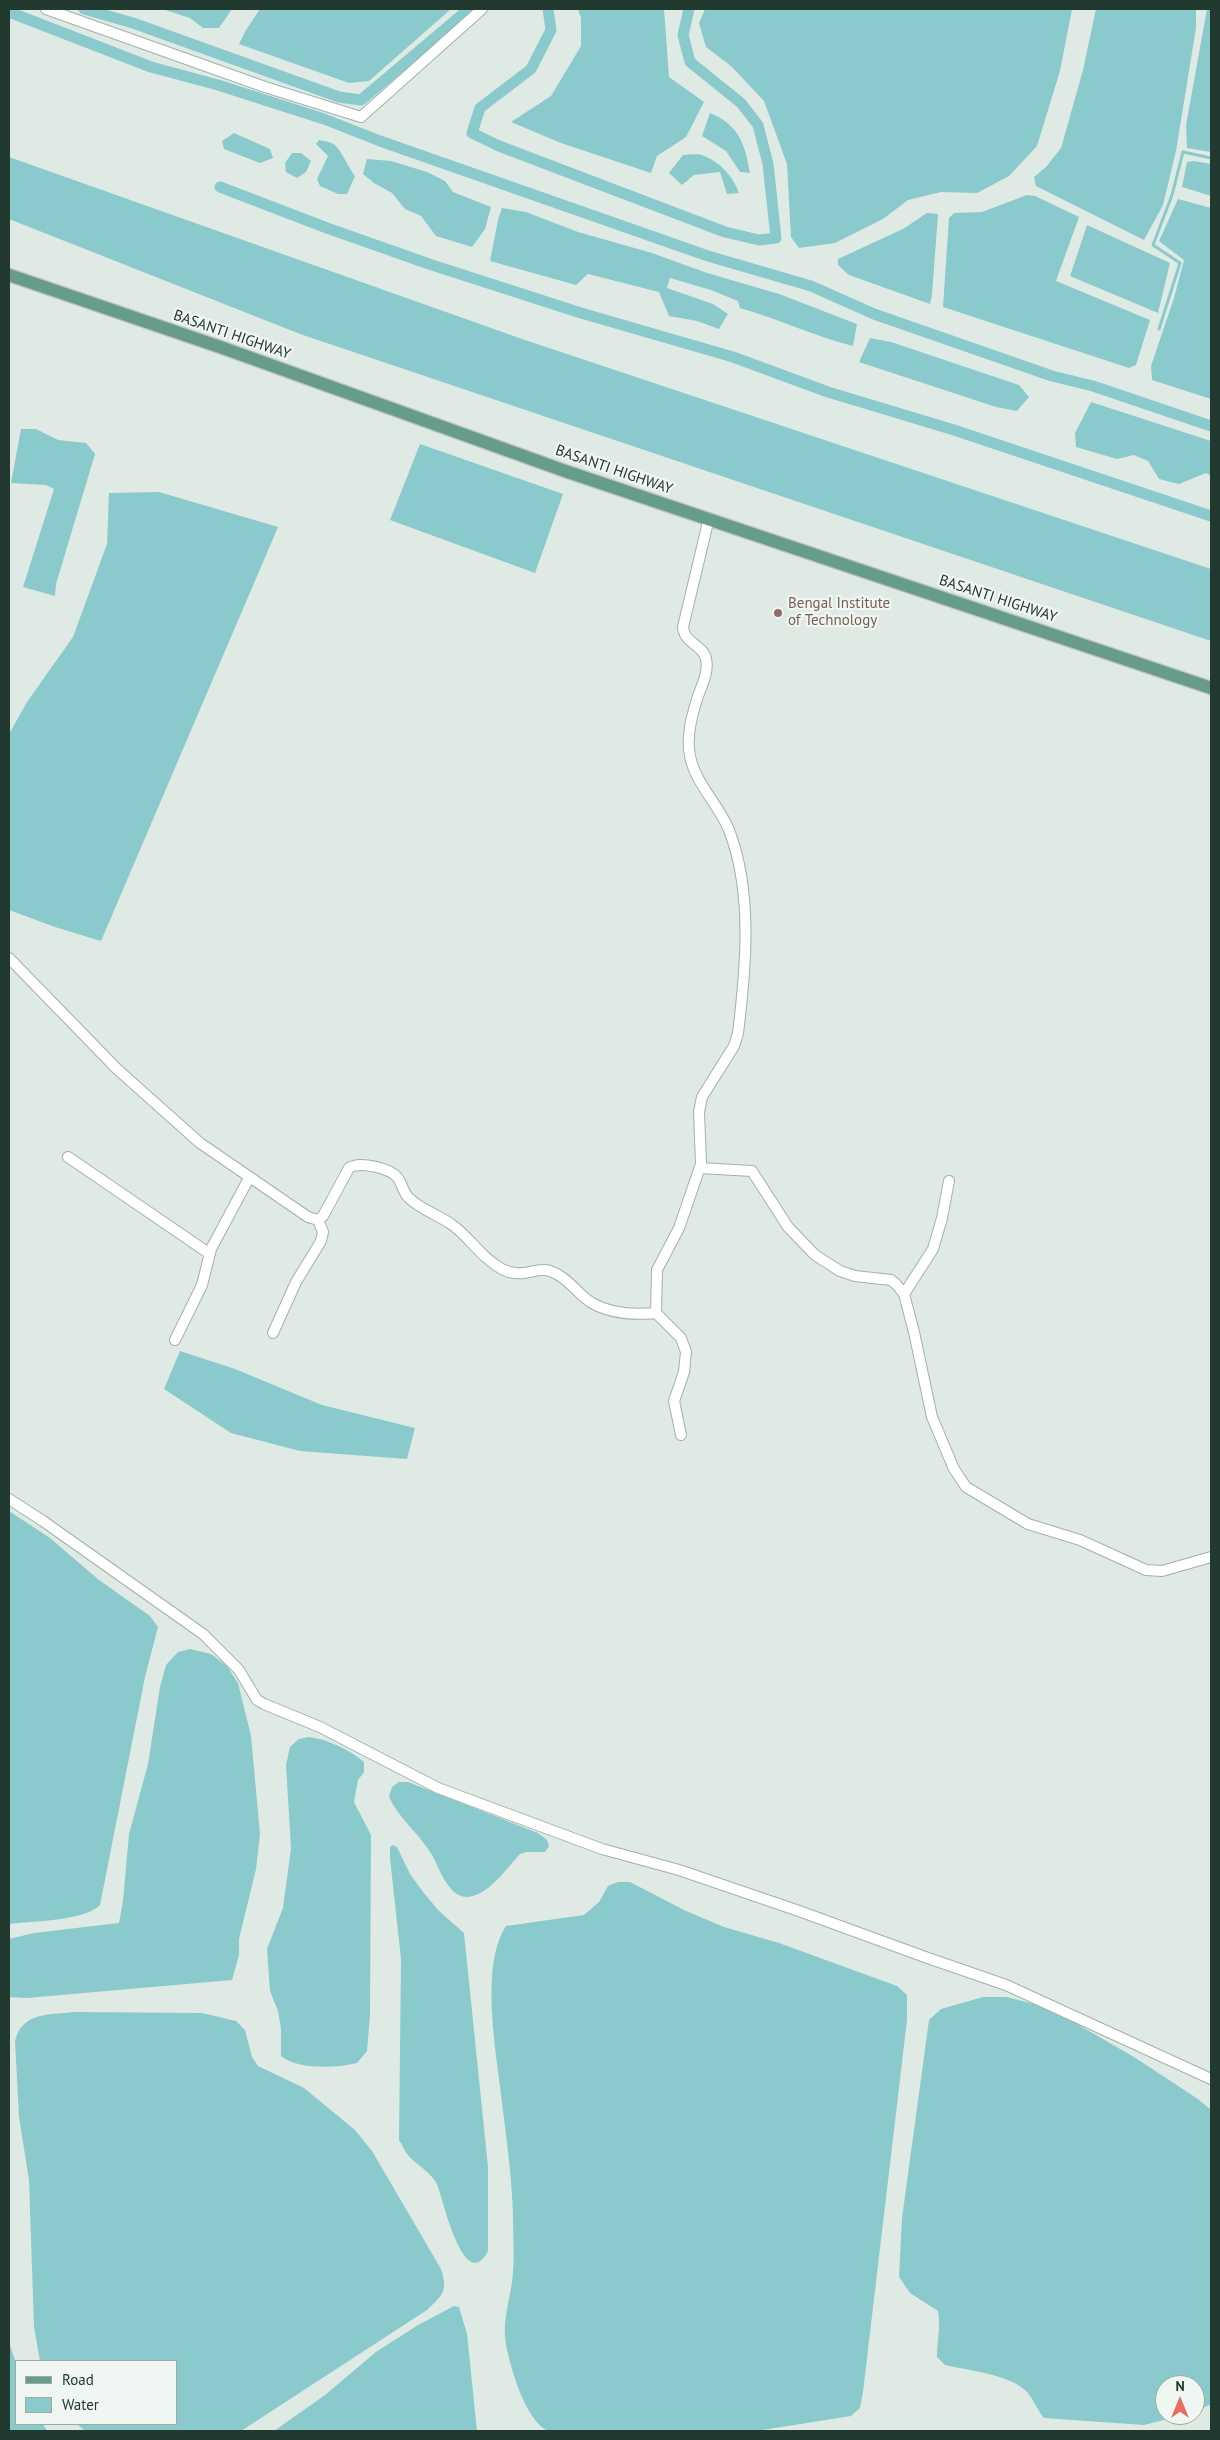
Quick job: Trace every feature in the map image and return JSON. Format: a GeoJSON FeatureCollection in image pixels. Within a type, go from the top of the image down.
{"type":"FeatureCollection","features":[{"type":"Feature","properties":{"kind":"main road","name":"BASANTI HIGHWAY"},"geometry":{"type":"LineString","coordinates":[[9,275],[565,471],[1211,688]]}},
{"type":"Feature","properties":{"kind":"street"},"geometry":{"type":"LineString","coordinates":[[46,9],[265,87],[361,117],[482,9]]}},
{"type":"Feature","properties":{"kind":"street"},"geometry":{"type":"LineString","coordinates":[[656,1313],[657,1270],[679,1228],[700,1168],[702,1149],[699,1112],[702,1097],[734,1046],[738,1033],[745,898],[741,872],[732,839],[724,819],[694,769],[689,745],[693,712],[707,664],[704,654],[686,639],[682,628],[709,518]]}},
{"type":"Feature","properties":{"kind":"street"},"geometry":{"type":"LineString","coordinates":[[9,958],[117,1069],[200,1142],[249,1178],[308,1217],[318,1220]]}},
{"type":"Feature","properties":{"kind":"street"},"geometry":{"type":"LineString","coordinates":[[68,1157],[210,1254]]}},
{"type":"Feature","properties":{"kind":"street"},"geometry":{"type":"LineString","coordinates":[[318,1220],[323,1216],[349,1168],[360,1165],[380,1169],[397,1177],[410,1199],[451,1224],[479,1252],[502,1269],[520,1274],[547,1270],[574,1287],[592,1304],[625,1313],[656,1313],[675,1331],[685,1345],[686,1366],[674,1400],[681,1435]]}},
{"type":"Feature","properties":{"kind":"street"},"geometry":{"type":"LineString","coordinates":[[700,1168],[752,1171],[788,1227],[815,1255],[840,1271],[856,1276],[890,1280],[896,1284],[904,1294],[932,1416],[954,1469],[966,1487],[1028,1524],[1080,1540],[1146,1570],[1162,1571],[1199,1558],[1211,1557]]}},
{"type":"Feature","properties":{"kind":"street"},"geometry":{"type":"LineString","coordinates":[[175,1340],[202,1285],[210,1254],[249,1178]]}},
{"type":"Feature","properties":{"kind":"street"},"geometry":{"type":"LineString","coordinates":[[904,1294],[933,1249],[942,1218],[949,1181]]}},
{"type":"Feature","properties":{"kind":"street"},"geometry":{"type":"LineString","coordinates":[[272,1332],[296,1282],[321,1241],[323,1232],[318,1220]]}},
{"type":"Feature","properties":{"kind":"street"},"geometry":{"type":"LineString","coordinates":[[9,1499],[44,1521],[203,1634],[239,1670],[257,1700],[264,1704],[320,1727],[438,1788],[602,1849],[688,1874],[1006,1984],[1211,2080]]}},
{"type":"Feature","properties":{"kind":"water"},"geometry":{"type":"Polygon","coordinates":[[[162,9],[232,9],[219,28],[203,28],[190,18],[162,9]]]}},
{"type":"Feature","properties":{"kind":"water"},"geometry":{"type":"Polygon","coordinates":[[[260,9],[451,9],[369,81],[349,83],[239,44],[260,9]]]}},
{"type":"Feature","properties":{"kind":"water"},"geometry":{"type":"Polygon","coordinates":[[[578,9],[664,9],[669,77],[704,102],[686,137],[657,156],[651,173],[561,143],[511,122],[551,96],[581,46],[581,18],[578,9]]]}},
{"type":"Feature","properties":{"kind":"water"},"geometry":{"type":"Polygon","coordinates":[[[705,9],[1072,9],[1060,71],[1037,146],[1009,176],[977,193],[941,192],[908,200],[883,219],[835,243],[799,248],[791,237],[787,164],[764,101],[731,66],[706,47],[699,23],[705,9]]]}},
{"type":"Feature","properties":{"kind":"water"},"geometry":{"type":"Polygon","coordinates":[[[1096,9],[1196,9],[1196,28],[1176,151],[1163,205],[1144,240],[1036,186],[1034,177],[1046,167],[1061,148],[1083,70],[1096,9]]]}},
{"type":"Feature","properties":{"kind":"water"},"geometry":{"type":"Polygon","coordinates":[[[1207,9],[1211,9],[1211,152],[1187,148],[1186,125],[1207,9]]]}},
{"type":"Feature","properties":{"kind":"water"},"geometry":{"type":"Polygon","coordinates":[[[710,113],[728,123],[739,137],[746,153],[750,173],[740,172],[726,151],[702,136],[710,113]]]}},
{"type":"Feature","properties":{"kind":"water"},"geometry":{"type":"Polygon","coordinates":[[[234,133],[270,149],[273,158],[260,163],[224,149],[222,141],[234,133]]]}},
{"type":"Feature","properties":{"kind":"water"},"geometry":{"type":"Polygon","coordinates":[[[319,140],[335,145],[355,176],[347,194],[338,194],[320,186],[317,179],[328,156],[316,144],[319,140]]]}},
{"type":"Feature","properties":{"kind":"water"},"geometry":{"type":"Polygon","coordinates":[[[292,153],[301,153],[311,161],[306,172],[297,178],[286,172],[285,163],[292,153]]]}},
{"type":"Feature","properties":{"kind":"water"},"geometry":{"type":"Polygon","coordinates":[[[683,155],[702,155],[721,166],[730,175],[739,193],[727,194],[720,172],[694,175],[682,185],[669,173],[683,155]]]}},
{"type":"Feature","properties":{"kind":"water"},"geometry":{"type":"Polygon","coordinates":[[[9,157],[525,340],[1211,569],[1211,641],[300,334],[9,219],[9,157]]]}},
{"type":"Feature","properties":{"kind":"water"},"geometry":{"type":"Polygon","coordinates":[[[367,159],[391,161],[427,172],[445,181],[453,192],[491,207],[485,229],[472,247],[436,236],[421,216],[405,209],[392,193],[363,174],[367,159]]]}},
{"type":"Feature","properties":{"kind":"water"},"geometry":{"type":"Polygon","coordinates":[[[1194,161],[1211,164],[1211,196],[1182,187],[1187,162],[1194,161]]]}},
{"type":"Feature","properties":{"kind":"water"},"geometry":{"type":"Polygon","coordinates":[[[1027,195],[1035,196],[1079,217],[1056,281],[1150,320],[1136,365],[1129,368],[943,307],[949,218],[954,213],[982,212],[1027,195]]]}},
{"type":"Feature","properties":{"kind":"water"},"geometry":{"type":"Polygon","coordinates":[[[1178,199],[1211,208],[1211,399],[1152,380],[1151,366],[1174,298],[1184,260],[1159,241],[1178,199]]]}},
{"type":"Feature","properties":{"kind":"water"},"geometry":{"type":"Polygon","coordinates":[[[502,208],[526,212],[578,232],[652,253],[707,273],[779,294],[857,324],[853,346],[740,308],[738,301],[711,290],[670,278],[667,288],[713,304],[728,314],[719,329],[697,321],[669,316],[659,292],[588,274],[576,285],[490,261],[502,208]]]}},
{"type":"Feature","properties":{"kind":"water"},"geometry":{"type":"Polygon","coordinates":[[[927,213],[938,214],[930,304],[849,275],[838,265],[838,259],[903,229],[927,213]]]}},
{"type":"Feature","properties":{"kind":"water"},"geometry":{"type":"Polygon","coordinates":[[[1087,225],[1170,263],[1158,313],[1070,276],[1087,225]]]}},
{"type":"Feature","properties":{"kind":"water"},"geometry":{"type":"Polygon","coordinates":[[[870,338],[891,342],[1019,385],[1029,397],[1017,411],[996,407],[859,362],[870,338]]]}},
{"type":"Feature","properties":{"kind":"water"},"geometry":{"type":"Polygon","coordinates":[[[1091,402],[1211,441],[1211,476],[1206,473],[1179,484],[1159,479],[1148,461],[1134,455],[1117,459],[1076,447],[1075,433],[1091,402]]]}},
{"type":"Feature","properties":{"kind":"water"},"geometry":{"type":"Polygon","coordinates":[[[21,429],[36,429],[58,440],[86,443],[95,454],[56,584],[55,596],[23,587],[54,489],[46,485],[11,483],[21,429]]]}},
{"type":"Feature","properties":{"kind":"water"},"geometry":{"type":"Polygon","coordinates":[[[420,444],[563,494],[535,573],[390,520],[420,444]]]}},
{"type":"Feature","properties":{"kind":"water"},"geometry":{"type":"Polygon","coordinates":[[[159,492],[278,527],[101,941],[9,910],[9,734],[27,702],[73,637],[107,544],[109,493],[159,492]]]}},
{"type":"Feature","properties":{"kind":"water"},"geometry":{"type":"Polygon","coordinates":[[[180,1351],[235,1369],[322,1405],[415,1428],[407,1459],[300,1451],[231,1433],[164,1389],[180,1351]]]}},
{"type":"Feature","properties":{"kind":"water"},"geometry":{"type":"Polygon","coordinates":[[[9,1511],[50,1538],[99,1580],[150,1616],[158,1627],[145,1677],[100,1905],[83,1914],[70,1917],[9,1924],[9,1511]]]}},
{"type":"Feature","properties":{"kind":"water"},"geometry":{"type":"Polygon","coordinates":[[[190,1649],[211,1654],[227,1666],[238,1683],[251,1736],[260,1834],[256,1869],[239,1939],[239,1955],[232,1980],[27,1998],[9,1997],[9,1939],[34,1933],[119,1923],[123,1901],[129,1834],[148,1764],[160,1687],[166,1665],[178,1652],[190,1649]]]}},
{"type":"Feature","properties":{"kind":"water"},"geometry":{"type":"Polygon","coordinates":[[[309,1737],[338,1746],[364,1762],[364,1772],[358,1780],[354,1802],[371,1835],[370,2015],[367,2051],[357,2063],[339,2066],[307,2066],[288,2061],[281,2056],[281,2029],[278,2011],[270,1991],[267,1949],[283,1908],[291,1848],[286,1765],[290,1747],[299,1739],[309,1737]]]}},
{"type":"Feature","properties":{"kind":"water"},"geometry":{"type":"Polygon","coordinates":[[[399,1782],[408,1782],[538,1833],[547,1840],[549,1846],[545,1852],[526,1852],[520,1854],[498,1879],[479,1894],[470,1897],[460,1896],[448,1885],[428,1849],[402,1817],[389,1797],[392,1787],[399,1782]]]}},
{"type":"Feature","properties":{"kind":"water"},"geometry":{"type":"Polygon","coordinates":[[[392,1845],[397,1847],[410,1874],[423,1892],[439,1911],[464,1933],[488,2167],[488,2251],[479,2262],[471,2261],[463,2253],[455,2239],[437,2184],[431,2175],[407,2154],[399,2140],[401,1959],[390,1858],[390,1848],[392,1845]]]}},
{"type":"Feature","properties":{"kind":"water"},"geometry":{"type":"Polygon","coordinates":[[[618,1882],[630,1882],[684,1910],[724,1927],[779,1943],[897,1986],[907,1995],[907,2020],[863,2392],[860,2408],[851,2416],[756,2431],[548,2431],[532,2416],[520,2393],[511,2367],[505,2337],[505,2321],[513,2274],[513,2218],[510,2168],[493,2026],[492,1982],[494,1961],[498,1942],[506,1926],[584,1915],[599,1902],[608,1886],[618,1882]]]}},
{"type":"Feature","properties":{"kind":"water"},"geometry":{"type":"Polygon","coordinates":[[[983,1997],[1007,1997],[1049,2008],[1134,2057],[1198,2099],[1211,2110],[1211,2404],[1205,2407],[1205,2375],[1155,2375],[1155,2422],[1144,2425],[1044,2418],[1027,2392],[1020,2386],[1000,2377],[945,2365],[937,2357],[938,2311],[910,2293],[899,2277],[902,2218],[929,2020],[941,2009],[983,1997]]]}},
{"type":"Feature","properties":{"kind":"water"},"geometry":{"type":"Polygon","coordinates":[[[74,2012],[202,2013],[236,2021],[245,2030],[252,2057],[258,2066],[304,2088],[355,2130],[372,2151],[441,2269],[444,2283],[443,2292],[427,2310],[241,2431],[85,2431],[78,2425],[178,2425],[178,2360],[40,2360],[34,2327],[29,2180],[19,2117],[15,2041],[18,2032],[24,2025],[30,2020],[46,2015],[74,2012]]]}},
{"type":"Feature","properties":{"kind":"water"},"geometry":{"type":"Polygon","coordinates":[[[454,2306],[459,2307],[467,2334],[477,2431],[274,2431],[325,2395],[376,2352],[418,2325],[454,2306]]]}},
{"type":"Feature","properties":{"kind":"water"},"geometry":{"type":"Polygon","coordinates":[[[9,2342],[15,2360],[15,2425],[44,2425],[47,2431],[9,2431],[9,2342]]]}},
{"type":"Feature","properties":{"kind":"waterway"},"geometry":{"type":"LineString","coordinates":[[84,9],[133,23],[339,97],[361,100],[469,9]]}},
{"type":"Feature","properties":{"kind":"waterway"},"geometry":{"type":"LineString","coordinates":[[548,9],[551,30],[531,69],[480,108],[472,133],[499,146],[725,232],[759,240],[776,238],[768,164],[758,125],[741,103],[690,62],[683,35],[689,9]]}},
{"type":"Feature","properties":{"kind":"waterway"},"geometry":{"type":"LineString","coordinates":[[9,12],[151,67],[218,85],[324,119],[380,141],[708,256],[811,286],[874,314],[1052,376],[1093,386],[1211,426]]}},
{"type":"Feature","properties":{"kind":"waterway"},"geometry":{"type":"LineString","coordinates":[[1159,329],[1180,263],[1153,245],[1172,195],[1183,152],[1211,158]]}},
{"type":"Feature","properties":{"kind":"waterway"},"geometry":{"type":"LineString","coordinates":[[220,187],[429,264],[581,313],[733,357],[828,392],[954,430],[1211,516]]}},
{"type":"Feature","properties":{"kind":"place","name":"Bengal Institute of Technology"},"geometry":{"type":"Point","coordinates":[778,613]}}]}
